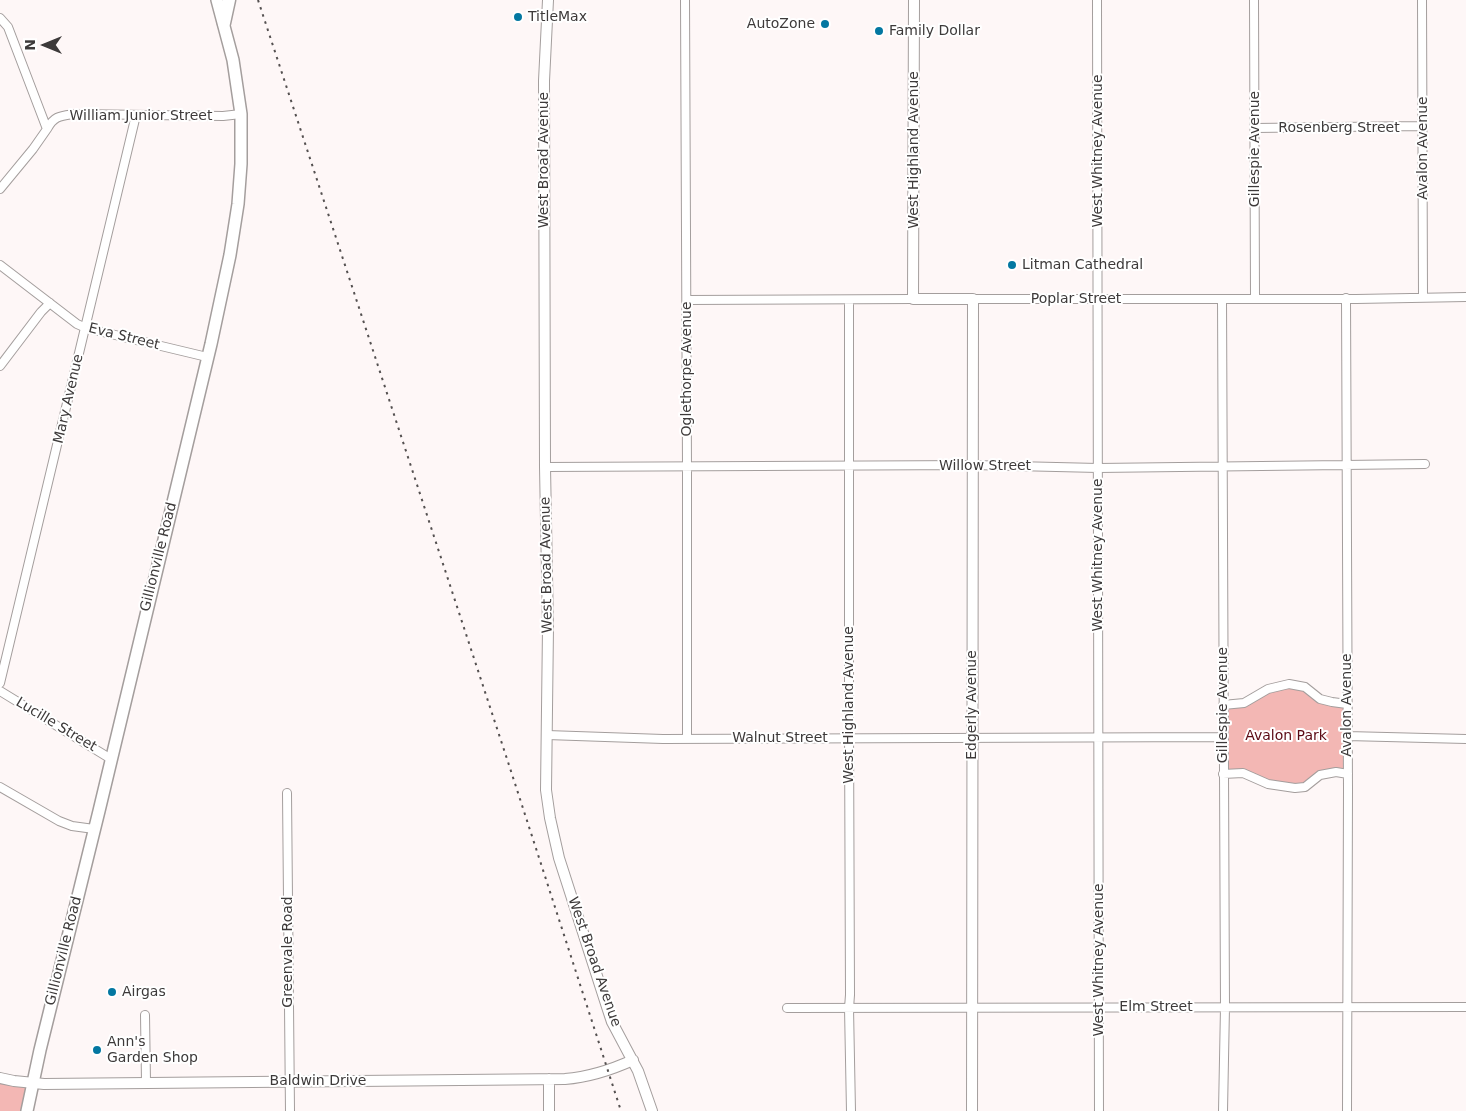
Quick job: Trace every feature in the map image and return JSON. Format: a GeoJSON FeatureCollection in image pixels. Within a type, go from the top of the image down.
{"type":"FeatureCollection","features":[{"type":"Feature","properties":{"kind":"main road","name":"Gillionville Road"},"geometry":{"type":"LineString","coordinates":[[27,1111],[32,1083],[230,255],[242,164],[241,114],[233,60],[224,22],[216,0]]}},
{"type":"Feature","properties":{"kind":"main road"},"geometry":{"type":"LineString","coordinates":[[224,22],[229,0]]}},
{"type":"Feature","properties":{"kind":"street","name":"West Broad Avenue"},"geometry":{"type":"LineString","coordinates":[[548,0],[544,81],[545,467],[548,628],[546,790],[559,858],[612,1022],[633,1060],[652,1111]]}},
{"type":"Feature","properties":{"kind":"street","name":"Oglethorpe Avenue"},"geometry":{"type":"LineString","coordinates":[[685,0],[687,738]]}},
{"type":"Feature","properties":{"kind":"street","name":"West Highland Avenue"},"geometry":{"type":"LineString","coordinates":[[913,299],[914,0]]}},
{"type":"Feature","properties":{"kind":"street","name":"West Whitney Avenue"},"geometry":{"type":"LineString","coordinates":[[1097,0],[1099,1111]]}},
{"type":"Feature","properties":{"kind":"street","name":"Gillespie Avenue"},"geometry":{"type":"LineString","coordinates":[[1254,0],[1255,299]]}},
{"type":"Feature","properties":{"kind":"street","name":"Avalon Avenue"},"geometry":{"type":"LineString","coordinates":[[1422,0],[1423,297]]}},
{"type":"Feature","properties":{"kind":"street"},"geometry":{"type":"LineString","coordinates":[[0,18],[8,26],[46,128],[0,189]]}},
{"type":"Feature","properties":{"kind":"street","name":"William Junior Street"},"geometry":{"type":"LineString","coordinates":[[46,128],[52,120],[74,114],[241,114]]}},
{"type":"Feature","properties":{"kind":"street","name":"Mary Avenue"},"geometry":{"type":"LineString","coordinates":[[0,683],[136,115]]}},
{"type":"Feature","properties":{"kind":"street","name":"Rosenberg Street"},"geometry":{"type":"LineString","coordinates":[[1255,128],[1422,126]]}},
{"type":"Feature","properties":{"kind":"street","name":"Eva Street"},"geometry":{"type":"LineString","coordinates":[[0,265],[77,324],[86,328],[207,356]]}},
{"type":"Feature","properties":{"kind":"street","name":"Poplar Street"},"geometry":{"type":"LineString","coordinates":[[687,300],[1255,299],[1466,296]]}},
{"type":"Feature","properties":{"kind":"street","name":"Avalon Avenue"},"geometry":{"type":"LineString","coordinates":[[1346,298],[1347,1111]]}},
{"type":"Feature","properties":{"kind":"street","name":"Edgerly Avenue"},"geometry":{"type":"LineString","coordinates":[[972,1111],[973,299]]}},
{"type":"Feature","properties":{"kind":"street","name":"Gillespie Avenue"},"geometry":{"type":"LineString","coordinates":[[1222,299],[1225,1007],[1223,1111]]}},
{"type":"Feature","properties":{"kind":"street","name":"West Highland Avenue"},"geometry":{"type":"LineString","coordinates":[[850,300],[849,1008],[851,1111]]}},
{"type":"Feature","properties":{"kind":"street"},"geometry":{"type":"LineString","coordinates":[[0,366],[50,303]]}},
{"type":"Feature","properties":{"kind":"street","name":"Willow Street"},"geometry":{"type":"LineString","coordinates":[[545,467],[973,465],[1098,468],[1425,464]]}},
{"type":"Feature","properties":{"kind":"street"},"geometry":{"type":"LineString","coordinates":[[1223,705],[1244,703],[1268,689],[1289,684],[1305,686],[1320,698],[1347,704]]}},
{"type":"Feature","properties":{"kind":"street","name":"Lucille Street"},"geometry":{"type":"LineString","coordinates":[[0,691],[111,759]]}},
{"type":"Feature","properties":{"kind":"street","name":"Walnut Street"},"geometry":{"type":"LineString","coordinates":[[547,735],[687,738],[1223,737]]}},
{"type":"Feature","properties":{"kind":"street"},"geometry":{"type":"LineString","coordinates":[[1348,736],[1466,739]]}},
{"type":"Feature","properties":{"kind":"street"},"geometry":{"type":"LineString","coordinates":[[1223,774],[1243,773],[1268,784],[1294,788],[1306,787],[1320,775],[1336,772],[1348,774]]}},
{"type":"Feature","properties":{"kind":"street"},"geometry":{"type":"LineString","coordinates":[[0,786],[59,821],[72,826],[94,829]]}},
{"type":"Feature","properties":{"kind":"street","name":"Greenvale Road"},"geometry":{"type":"LineString","coordinates":[[287,793],[290,1111]]}},
{"type":"Feature","properties":{"kind":"street","name":"Elm Street"},"geometry":{"type":"LineString","coordinates":[[787,1008],[1466,1007]]}},
{"type":"Feature","properties":{"kind":"street"},"geometry":{"type":"LineString","coordinates":[[145,1015],[146,1082]]}},
{"type":"Feature","properties":{"kind":"street","name":"Baldwin Drive"},"geometry":{"type":"LineString","coordinates":[[0,1078],[32,1083],[549,1079],[592,1076],[615,1069],[633,1060]]}},
{"type":"Feature","properties":{"kind":"street"},"geometry":{"type":"LineString","coordinates":[[549,1079],[549,1111]]}},
{"type":"Feature","properties":{"kind":"green space","name":"Avalon Park"},"geometry":{"type":"Polygon","coordinates":[[[1297,686],[1320,700],[1346,705],[1347,772],[1335,771],[1309,783],[1279,786],[1254,775],[1224,773],[1224,706],[1244,704],[1268,689],[1297,686]]]}},
{"type":"Feature","properties":{"kind":"green space"},"geometry":{"type":"Polygon","coordinates":[[[0,1079],[31,1084],[26,1111],[0,1111],[0,1079]]]}},
{"type":"Feature","properties":{"kind":"railway"},"geometry":{"type":"LineString","coordinates":[[258,0],[621,1111]]}},
{"type":"Feature","properties":{"kind":"place","name":"TitleMax"},"geometry":{"type":"Point","coordinates":[518,17]}},
{"type":"Feature","properties":{"kind":"place","name":"AutoZone"},"geometry":{"type":"Point","coordinates":[825,24]}},
{"type":"Feature","properties":{"kind":"place","name":"Family Dollar"},"geometry":{"type":"Point","coordinates":[879,31]}},
{"type":"Feature","properties":{"kind":"place","name":"Litman Cathedral"},"geometry":{"type":"Point","coordinates":[1012,265]}},
{"type":"Feature","properties":{"kind":"place","name":"Airgas"},"geometry":{"type":"Point","coordinates":[112,992]}},
{"type":"Feature","properties":{"kind":"place","name":"Ann's Garden Shop"},"geometry":{"type":"Point","coordinates":[97,1050]}}]}
